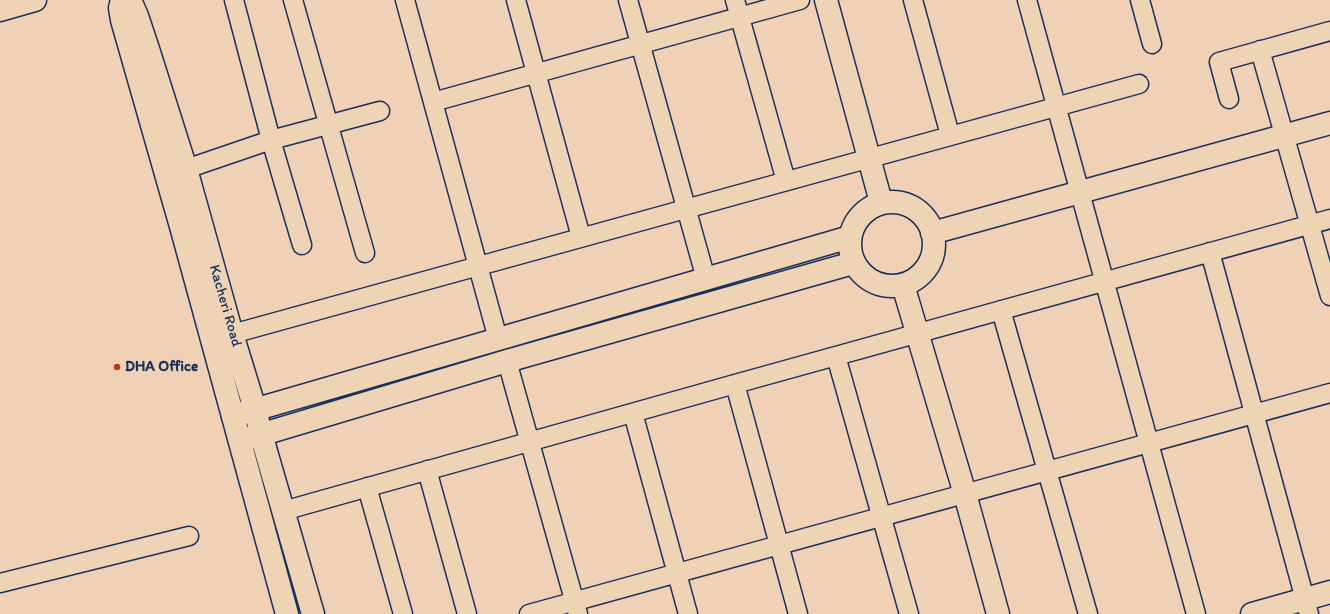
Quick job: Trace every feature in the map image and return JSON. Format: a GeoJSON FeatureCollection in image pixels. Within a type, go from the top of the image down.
{"type":"FeatureCollection","features":[{"type":"Feature","properties":{"kind":"street"},"geometry":{"type":"LineString","coordinates":[[0,10],[35,0]]}},
{"type":"Feature","properties":{"kind":"street","name":"Kacheri Road"},"geometry":{"type":"LineString","coordinates":[[122,0],[120,8],[122,20],[287,614]]}},
{"type":"Feature","properties":{"kind":"street","name":"Kacheri Road"},"geometry":{"type":"LineString","coordinates":[[130,0],[148,49],[186,169],[232,334],[256,409],[261,434],[313,614]]}},
{"type":"Feature","properties":{"kind":"street"},"geometry":{"type":"LineString","coordinates":[[234,0],[271,140],[302,246]]}},
{"type":"Feature","properties":{"kind":"street"},"geometry":{"type":"LineString","coordinates":[[293,0],[365,253]]}},
{"type":"Feature","properties":{"kind":"street"},"geometry":{"type":"LineString","coordinates":[[405,0],[498,339]]}},
{"type":"Feature","properties":{"kind":"street"},"geometry":{"type":"LineString","coordinates":[[516,0],[581,237]]}},
{"type":"Feature","properties":{"kind":"street"},"geometry":{"type":"LineString","coordinates":[[628,0],[706,279]]}},
{"type":"Feature","properties":{"kind":"street"},"geometry":{"type":"LineString","coordinates":[[433,102],[640,44],[737,8],[800,0]]}},
{"type":"Feature","properties":{"kind":"street"},"geometry":{"type":"LineString","coordinates":[[826,0],[881,202]]}},
{"type":"Feature","properties":{"kind":"street"},"geometry":{"type":"LineString","coordinates":[[913,0],[950,136]]}},
{"type":"Feature","properties":{"kind":"street"},"geometry":{"type":"LineString","coordinates":[[1027,0],[1196,614]]}},
{"type":"Feature","properties":{"kind":"street"},"geometry":{"type":"LineString","coordinates":[[1140,0],[1152,44]]}},
{"type":"Feature","properties":{"kind":"street"},"geometry":{"type":"LineString","coordinates":[[737,8],[786,181]]}},
{"type":"Feature","properties":{"kind":"street"},"geometry":{"type":"LineString","coordinates":[[1229,99],[1219,62],[1330,31]]}},
{"type":"Feature","properties":{"kind":"street"},"geometry":{"type":"LineString","coordinates":[[1260,50],[1330,296]]}},
{"type":"Feature","properties":{"kind":"street"},"geometry":{"type":"LineString","coordinates":[[232,334],[1140,84]]}},
{"type":"Feature","properties":{"kind":"street"},"geometry":{"type":"LineString","coordinates":[[186,169],[271,140],[380,111]]}},
{"type":"Feature","properties":{"kind":"street"},"geometry":{"type":"LineString","coordinates":[[932,233],[1330,123]]}},
{"type":"Feature","properties":{"kind":"street"},"geometry":{"type":"LineString","coordinates":[[894,201],[906,204],[918,211],[927,220],[932,233],[934,246],[931,260],[923,273],[911,282],[903,285],[882,285],[869,280],[853,263],[849,242],[852,229],[858,218],[868,208],[881,202],[894,201]]}},
{"type":"Feature","properties":{"kind":"street"},"geometry":{"type":"LineString","coordinates":[[283,511],[1330,219]]}},
{"type":"Feature","properties":{"kind":"street"},"geometry":{"type":"LineString","coordinates":[[233,416],[850,237]]}},
{"type":"Feature","properties":{"kind":"street"},"geometry":{"type":"LineString","coordinates":[[1210,252],[1307,607]]}},
{"type":"Feature","properties":{"kind":"street"},"geometry":{"type":"LineString","coordinates":[[240,441],[507,361],[853,263]]}},
{"type":"Feature","properties":{"kind":"street"},"geometry":{"type":"LineString","coordinates":[[903,285],[916,334],[965,494],[998,614]]}},
{"type":"Feature","properties":{"kind":"street"},"geometry":{"type":"LineString","coordinates":[[1001,310],[1088,614]]}},
{"type":"Feature","properties":{"kind":"street"},"geometry":{"type":"LineString","coordinates":[[836,356],[909,614]]}},
{"type":"Feature","properties":{"kind":"street"},"geometry":{"type":"LineString","coordinates":[[507,361],[577,608]]}},
{"type":"Feature","properties":{"kind":"street"},"geometry":{"type":"LineString","coordinates":[[735,384],[798,614]]}},
{"type":"Feature","properties":{"kind":"street"},"geometry":{"type":"LineString","coordinates":[[529,614],[577,608],[677,573],[1330,393]]}},
{"type":"Feature","properties":{"kind":"street"},"geometry":{"type":"LineString","coordinates":[[633,413],[688,614]]}},
{"type":"Feature","properties":{"kind":"street"},"geometry":{"type":"LineString","coordinates":[[427,470],[467,614]]}},
{"type":"Feature","properties":{"kind":"street"},"geometry":{"type":"LineString","coordinates":[[366,487],[403,614]]}},
{"type":"Feature","properties":{"kind":"street"},"geometry":{"type":"LineString","coordinates":[[0,583],[189,536]]}},
{"type":"Feature","properties":{"kind":"street"},"geometry":{"type":"LineString","coordinates":[[1252,614],[1307,607],[1330,592]]}},
{"type":"Feature","properties":{"kind":"place","name":"DHA Office"},"geometry":{"type":"Point","coordinates":[117,367]}}]}
